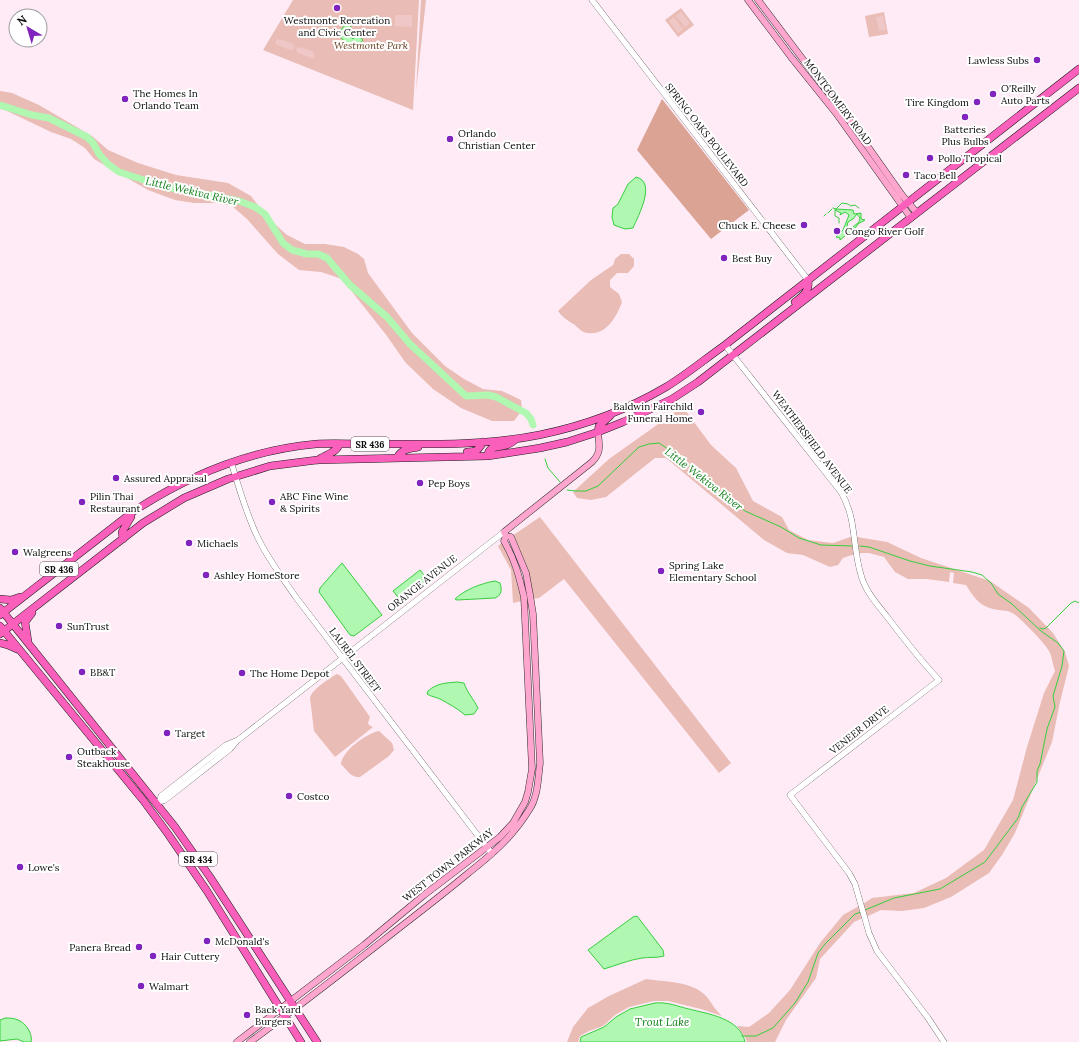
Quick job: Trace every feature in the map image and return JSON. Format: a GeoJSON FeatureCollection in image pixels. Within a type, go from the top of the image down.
{"type":"FeatureCollection","features":[{"type":"Feature","properties":{"kind":"main road","name":"MONTGOMERY ROAD"},"geometry":{"type":"LineString","coordinates":[[748,0],[836,113],[910,218]]}},
{"type":"Feature","properties":{"kind":"main road","name":"MONTGOMERY ROAD"},"geometry":{"type":"LineString","coordinates":[[758,0],[842,110],[917,213]]}},
{"type":"Feature","properties":{"kind":"main road"},"geometry":{"type":"LineString","coordinates":[[791,57],[798,62],[803,70],[814,74]]}},
{"type":"Feature","properties":{"kind":"main road","name":"SR 436"},"geometry":{"type":"LineString","coordinates":[[1,612],[156,496],[177,485],[231,462],[277,450],[316,444],[423,444],[517,439],[540,435],[590,421],[641,400],[666,387],[725,345],[1079,69]]}},
{"type":"Feature","properties":{"kind":"main road","name":"SR 436"},"geometry":{"type":"LineString","coordinates":[[1,630],[12,624],[45,600],[143,523],[184,498],[236,476],[270,466],[317,460],[488,456],[520,452],[560,443],[598,432],[647,412],[672,399],[698,382],[734,355],[1079,88]]}},
{"type":"Feature","properties":{"kind":"main road"},"geometry":{"type":"LineString","coordinates":[[791,311],[793,304],[805,294],[809,288],[808,280]]}},
{"type":"Feature","properties":{"kind":"main road"},"geometry":{"type":"LineString","coordinates":[[598,432],[599,426],[605,419],[617,411]]}},
{"type":"Feature","properties":{"kind":"main road","name":"ORANGE AVENUE"},"geometry":{"type":"LineString","coordinates":[[505,534],[598,456],[600,447],[598,432]]}},
{"type":"Feature","properties":{"kind":"main road"},"geometry":{"type":"LineString","coordinates":[[488,456],[490,449],[507,445],[517,439]]}},
{"type":"Feature","properties":{"kind":"main road"},"geometry":{"type":"LineString","coordinates":[[442,457],[449,453],[476,451],[480,448],[483,442]]}},
{"type":"Feature","properties":{"kind":"main road"},"geometry":{"type":"LineString","coordinates":[[317,460],[336,451],[339,444]]}},
{"type":"Feature","properties":{"kind":"main road"},"geometry":{"type":"LineString","coordinates":[[397,458],[404,450],[417,448],[423,444]]}},
{"type":"Feature","properties":{"kind":"main road"},"geometry":{"type":"LineString","coordinates":[[123,539],[122,532],[126,523],[134,512]]}},
{"type":"Feature","properties":{"kind":"main road","name":"WEST TOWN PARKWAY"},"geometry":{"type":"LineString","coordinates":[[237,1042],[364,945],[424,895],[488,847],[513,823],[520,812],[528,792],[532,770],[524,597],[519,573],[513,556],[504,541],[505,534],[511,537],[520,556],[526,574],[533,614],[540,763],[538,785],[531,809],[506,842],[492,854],[431,904],[250,1042]]}},
{"type":"Feature","properties":{"kind":"main road"},"geometry":{"type":"LineString","coordinates":[[0,600],[11,600],[27,594]]}},
{"type":"Feature","properties":{"kind":"main road"},"geometry":{"type":"LineString","coordinates":[[29,644],[25,622],[27,618],[45,600]]}},
{"type":"Feature","properties":{"kind":"main road","name":"SR 434"},"geometry":{"type":"LineString","coordinates":[[1,612],[29,644],[99,733],[158,802],[193,852],[318,1042]]}},
{"type":"Feature","properties":{"kind":"main road","name":"SR 434"},"geometry":{"type":"LineString","coordinates":[[1,630],[149,808],[188,861],[301,1042]]}},
{"type":"Feature","properties":{"kind":"main road"},"geometry":{"type":"LineString","coordinates":[[0,643],[19,650]]}},
{"type":"Feature","properties":{"kind":"main road"},"geometry":{"type":"LineString","coordinates":[[76,720],[85,722],[99,733]]}},
{"type":"Feature","properties":{"kind":"main road"},"geometry":{"type":"LineString","coordinates":[[206,890],[226,903]]}},
{"type":"Feature","properties":{"kind":"main road"},"geometry":{"type":"LineString","coordinates":[[217,907],[236,918]]}},
{"type":"Feature","properties":{"kind":"street","name":"SPRING OAKS BOULEVARD"},"geometry":{"type":"LineString","coordinates":[[592,0],[808,280]]}},
{"type":"Feature","properties":{"kind":"street","name":"WEATHERSFIELD AVENUE"},"geometry":{"type":"LineString","coordinates":[[725,345],[841,492],[849,508],[858,564],[867,590],[920,660],[939,680]]}},
{"type":"Feature","properties":{"kind":"street","name":"LAUREL STREET"},"geometry":{"type":"LineString","coordinates":[[231,462],[249,518],[269,560],[492,854]]}},
{"type":"Feature","properties":{"kind":"street","name":"ORANGE AVENUE"},"geometry":{"type":"LineString","coordinates":[[149,808],[158,802],[165,800],[342,658],[505,534]]}},
{"type":"Feature","properties":{"kind":"street","name":"VENEER DRIVE"},"geometry":{"type":"LineString","coordinates":[[939,680],[790,795],[846,868],[855,884],[869,933],[877,951],[928,1018],[944,1042]]}},
{"type":"Feature","properties":{"kind":"green space","name":"Westmonte Park"},"geometry":{"type":"Polygon","coordinates":[[[293,0],[419,0],[413,110],[263,50],[293,0]]]}},
{"type":"Feature","properties":{"kind":"green space"},"geometry":{"type":"Polygon","coordinates":[[[421,0],[426,0],[416,92],[421,0]]]}},
{"type":"Feature","properties":{"kind":"green space"},"geometry":{"type":"Polygon","coordinates":[[[681,8],[694,25],[678,37],[665,20],[681,8]]]}},
{"type":"Feature","properties":{"kind":"green space"},"geometry":{"type":"Polygon","coordinates":[[[884,12],[888,34],[869,37],[865,16],[884,12]]]}},
{"type":"Feature","properties":{"kind":"green space"},"geometry":{"type":"Polygon","coordinates":[[[0,91],[12,93],[39,105],[92,136],[108,150],[138,163],[176,175],[228,183],[251,196],[267,217],[287,235],[305,244],[325,244],[344,247],[358,254],[364,259],[368,273],[412,333],[445,366],[464,379],[483,389],[502,391],[521,400],[522,410],[514,421],[492,421],[461,408],[433,389],[405,362],[387,336],[342,279],[321,272],[299,270],[278,254],[247,219],[232,206],[217,203],[194,203],[175,200],[148,190],[94,159],[85,148],[71,139],[51,132],[0,109],[0,91]]]}},
{"type":"Feature","properties":{"kind":"green space"},"geometry":{"type":"Polygon","coordinates":[[[621,254],[629,254],[634,259],[634,266],[628,273],[617,273],[610,280],[610,287],[619,294],[622,302],[620,307],[614,319],[605,328],[594,333],[584,332],[565,319],[558,311],[591,280],[613,265],[615,259],[621,254]]]}},
{"type":"Feature","properties":{"kind":"green space"},"geometry":{"type":"Polygon","coordinates":[[[678,410],[685,410],[711,445],[736,468],[753,501],[782,517],[789,530],[808,540],[833,543],[853,536],[855,554],[843,558],[838,565],[830,567],[803,555],[787,553],[764,540],[666,458],[655,458],[606,497],[591,500],[577,498],[573,492],[609,459],[678,410]]]}},
{"type":"Feature","properties":{"kind":"green space"},"geometry":{"type":"Polygon","coordinates":[[[540,517],[731,763],[719,773],[564,579],[539,598],[533,599],[512,536],[540,517]]]}},
{"type":"Feature","properties":{"kind":"green space"},"geometry":{"type":"Polygon","coordinates":[[[857,537],[887,542],[921,558],[990,581],[1029,608],[1053,633],[1065,652],[1069,666],[1052,742],[1015,833],[989,873],[951,897],[924,908],[902,911],[881,910],[866,917],[863,904],[872,898],[914,893],[946,878],[984,850],[1013,800],[1027,747],[1044,693],[1055,671],[1048,649],[1028,626],[1011,612],[996,610],[984,606],[974,597],[966,585],[953,583],[954,573],[950,572],[949,582],[927,579],[908,579],[895,572],[884,557],[869,553],[859,553],[857,537]]]}},
{"type":"Feature","properties":{"kind":"green space"},"geometry":{"type":"Polygon","coordinates":[[[503,542],[517,573],[522,601],[513,603],[511,570],[498,546],[503,542]]]}},
{"type":"Feature","properties":{"kind":"green space"},"geometry":{"type":"Polygon","coordinates":[[[337,674],[341,676],[370,717],[368,723],[373,727],[335,757],[314,731],[310,698],[317,688],[337,674]]]}},
{"type":"Feature","properties":{"kind":"green space"},"geometry":{"type":"Polygon","coordinates":[[[379,731],[392,743],[394,750],[389,756],[360,777],[352,775],[341,764],[342,759],[350,748],[356,743],[368,735],[379,731]]]}},
{"type":"Feature","properties":{"kind":"green space"},"geometry":{"type":"Polygon","coordinates":[[[859,906],[863,918],[854,922],[820,959],[816,978],[786,1020],[775,1042],[747,1042],[737,1026],[749,1027],[769,1013],[790,990],[820,943],[843,915],[859,906]]]}},
{"type":"Feature","properties":{"kind":"green space"},"geometry":{"type":"Polygon","coordinates":[[[646,979],[678,983],[693,987],[706,996],[722,1016],[668,1001],[654,1001],[629,1007],[615,1015],[603,1026],[580,1036],[578,1042],[567,1042],[573,1027],[588,1008],[609,996],[646,979]]]}},
{"type":"Feature","properties":{"kind":"shaded area"},"geometry":{"type":"Polygon","coordinates":[[[681,12],[690,23],[685,27],[676,16],[681,12]]]}},
{"type":"Feature","properties":{"kind":"shaded area"},"geometry":{"type":"Polygon","coordinates":[[[395,15],[412,15],[412,27],[395,26],[395,15]]]}},
{"type":"Feature","properties":{"kind":"shaded area"},"geometry":{"type":"Polygon","coordinates":[[[883,16],[886,30],[879,31],[876,17],[883,16]]]}},
{"type":"Feature","properties":{"kind":"shaded area"},"geometry":{"type":"Polygon","coordinates":[[[674,17],[683,29],[678,33],[669,21],[674,17]]]}},
{"type":"Feature","properties":{"kind":"shaded area"},"geometry":{"type":"Polygon","coordinates":[[[277,39],[293,44],[295,46],[293,50],[277,45],[275,43],[277,39]]]}},
{"type":"Feature","properties":{"kind":"shaded area"},"geometry":{"type":"Polygon","coordinates":[[[297,47],[314,52],[314,58],[298,53],[296,51],[297,47]]]}},
{"type":"Feature","properties":{"kind":"shaded area"},"geometry":{"type":"Polygon","coordinates":[[[662,99],[749,210],[711,239],[637,150],[662,99]]]}},
{"type":"Feature","properties":{"kind":"water"},"geometry":{"type":"Polygon","coordinates":[[[347,23],[352,28],[347,33],[353,39],[357,34],[363,40],[354,50],[337,34],[347,23]]]}},
{"type":"Feature","properties":{"kind":"water"},"geometry":{"type":"Polygon","coordinates":[[[636,177],[642,180],[645,185],[646,192],[642,208],[633,228],[625,229],[614,225],[612,217],[613,208],[618,204],[628,184],[636,177]]]}},
{"type":"Feature","properties":{"kind":"water"},"geometry":{"type":"Polygon","coordinates":[[[835,210],[853,210],[854,214],[861,213],[861,219],[865,220],[858,224],[840,240],[840,238],[836,237],[843,230],[849,215],[845,212],[840,215],[841,213],[835,210]],[[857,214],[848,222],[846,231],[859,222],[860,218],[857,214]]]}},
{"type":"Feature","properties":{"kind":"water"},"geometry":{"type":"Polygon","coordinates":[[[342,563],[382,615],[354,636],[350,635],[319,592],[320,588],[342,563]]]}},
{"type":"Feature","properties":{"kind":"water"},"geometry":{"type":"Polygon","coordinates":[[[420,570],[427,579],[401,601],[393,591],[420,570]]]}},
{"type":"Feature","properties":{"kind":"water"},"geometry":{"type":"Polygon","coordinates":[[[495,581],[500,583],[501,590],[500,594],[495,598],[455,599],[474,587],[495,581]]]}},
{"type":"Feature","properties":{"kind":"water"},"geometry":{"type":"Polygon","coordinates":[[[457,682],[464,683],[478,708],[474,714],[465,715],[438,698],[427,694],[431,688],[438,685],[457,682]]]}},
{"type":"Feature","properties":{"kind":"water"},"geometry":{"type":"Polygon","coordinates":[[[637,916],[663,950],[664,956],[637,959],[604,969],[588,950],[633,917],[637,916]]]}},
{"type":"Feature","properties":{"kind":"water","name":"Trout Lake"},"geometry":{"type":"Polygon","coordinates":[[[655,1003],[672,1004],[722,1018],[737,1027],[745,1042],[580,1042],[581,1037],[604,1027],[616,1017],[630,1009],[655,1003]]]}},
{"type":"Feature","properties":{"kind":"water"},"geometry":{"type":"Polygon","coordinates":[[[5,1018],[21,1021],[30,1032],[31,1042],[24,1042],[17,1039],[0,1041],[0,1020],[5,1018]]]}},
{"type":"Feature","properties":{"kind":"waterway","name":"Little Wekiva River"},"geometry":{"type":"LineString","coordinates":[[0,105],[32,115],[49,118],[87,137],[108,164],[119,172],[166,187],[239,201],[255,207],[265,214],[283,243],[292,250],[307,254],[318,254],[327,258],[350,285],[387,317],[410,344],[466,396],[488,395],[496,397],[526,413],[531,419],[533,425]]}},
{"type":"Feature","properties":{"kind":"waterway"},"geometry":{"type":"LineString","coordinates":[[833,208],[836,209],[842,203],[851,206],[855,205],[859,208]]}},
{"type":"Feature","properties":{"kind":"waterway"},"geometry":{"type":"LineString","coordinates":[[828,213],[832,209]]}},
{"type":"Feature","properties":{"kind":"waterway"},"geometry":{"type":"LineString","coordinates":[[835,210],[835,216],[839,218],[839,223]]}},
{"type":"Feature","properties":{"kind":"waterway","name":"Little Wekiva River"},"geometry":{"type":"LineString","coordinates":[[567,490],[586,491],[598,486],[639,447],[659,443],[674,453],[713,487],[745,511],[781,527],[799,538],[821,545],[852,546]]}},
{"type":"Feature","properties":{"kind":"waterway","name":"Little Wekiva River"},"geometry":{"type":"LineString","coordinates":[[545,459],[548,468],[560,482]]}},
{"type":"Feature","properties":{"kind":"waterway","name":"Little Wekiva River"},"geometry":{"type":"LineString","coordinates":[[860,546],[869,547],[930,566],[972,572],[982,575],[991,583],[998,594],[1012,604],[1041,631],[1058,643],[1064,651],[1062,666],[1053,696],[1055,707],[1047,729],[1040,764],[1037,771],[1037,782],[1022,807],[1018,818],[985,862],[940,889],[894,898],[865,910]]}},
{"type":"Feature","properties":{"kind":"waterway"},"geometry":{"type":"LineString","coordinates":[[1040,628],[1046,628],[1071,603],[1075,601],[1079,603]]}},
{"type":"Feature","properties":{"kind":"waterway","name":"Little Wekiva River"},"geometry":{"type":"LineString","coordinates":[[742,1036],[756,1036],[773,1028],[795,1003],[808,982],[818,953],[855,914],[861,912]]}},
{"type":"Feature","properties":{"kind":"place","name":"Westmonte Recreation and Civic Center"},"geometry":{"type":"Point","coordinates":[337,8]}},
{"type":"Feature","properties":{"kind":"place","name":"Lawless Subs"},"geometry":{"type":"Point","coordinates":[1037,60]}},
{"type":"Feature","properties":{"kind":"place","name":"O'Reilly Auto Parts"},"geometry":{"type":"Point","coordinates":[993,94]}},
{"type":"Feature","properties":{"kind":"place","name":"The Homes In Orlando Team"},"geometry":{"type":"Point","coordinates":[125,99]}},
{"type":"Feature","properties":{"kind":"place","name":"Tire Kingdom"},"geometry":{"type":"Point","coordinates":[977,102]}},
{"type":"Feature","properties":{"kind":"place","name":"Batteries Plus Bulbs"},"geometry":{"type":"Point","coordinates":[965,117]}},
{"type":"Feature","properties":{"kind":"place","name":"Orlando Christian Center"},"geometry":{"type":"Point","coordinates":[450,139]}},
{"type":"Feature","properties":{"kind":"place","name":"Pollo Tropical"},"geometry":{"type":"Point","coordinates":[930,158]}},
{"type":"Feature","properties":{"kind":"place","name":"Taco Bell"},"geometry":{"type":"Point","coordinates":[906,175]}},
{"type":"Feature","properties":{"kind":"place","name":"Chuck E. Cheese"},"geometry":{"type":"Point","coordinates":[804,225]}},
{"type":"Feature","properties":{"kind":"place","name":"Congo River Golf"},"geometry":{"type":"Point","coordinates":[837,231]}},
{"type":"Feature","properties":{"kind":"place","name":"Best Buy"},"geometry":{"type":"Point","coordinates":[724,258]}},
{"type":"Feature","properties":{"kind":"place","name":"Baldwin Fairchild Funeral Home"},"geometry":{"type":"Point","coordinates":[701,412]}},
{"type":"Feature","properties":{"kind":"place","name":"Assured Appraisal"},"geometry":{"type":"Point","coordinates":[116,478]}},
{"type":"Feature","properties":{"kind":"place","name":"Pep Boys"},"geometry":{"type":"Point","coordinates":[420,483]}},
{"type":"Feature","properties":{"kind":"place","name":"Pilin Thai Restaurant"},"geometry":{"type":"Point","coordinates":[82,502]}},
{"type":"Feature","properties":{"kind":"place","name":"ABC Fine Wine & Spirits"},"geometry":{"type":"Point","coordinates":[272,502]}},
{"type":"Feature","properties":{"kind":"place","name":"Michaels"},"geometry":{"type":"Point","coordinates":[189,543]}},
{"type":"Feature","properties":{"kind":"place","name":"Walgreens"},"geometry":{"type":"Point","coordinates":[15,552]}},
{"type":"Feature","properties":{"kind":"place","name":"Spring Lake Elementary School"},"geometry":{"type":"Point","coordinates":[661,571]}},
{"type":"Feature","properties":{"kind":"place","name":"Ashley HomeStore"},"geometry":{"type":"Point","coordinates":[206,575]}},
{"type":"Feature","properties":{"kind":"place","name":"SunTrust"},"geometry":{"type":"Point","coordinates":[59,626]}},
{"type":"Feature","properties":{"kind":"place","name":"BB&T"},"geometry":{"type":"Point","coordinates":[82,672]}},
{"type":"Feature","properties":{"kind":"place","name":"The Home Depot"},"geometry":{"type":"Point","coordinates":[242,673]}},
{"type":"Feature","properties":{"kind":"place","name":"Target"},"geometry":{"type":"Point","coordinates":[167,733]}},
{"type":"Feature","properties":{"kind":"place","name":"Outback Steakhouse"},"geometry":{"type":"Point","coordinates":[69,757]}},
{"type":"Feature","properties":{"kind":"place","name":"Costco"},"geometry":{"type":"Point","coordinates":[289,796]}},
{"type":"Feature","properties":{"kind":"place","name":"Lowe's"},"geometry":{"type":"Point","coordinates":[20,867]}},
{"type":"Feature","properties":{"kind":"place","name":"McDonald's"},"geometry":{"type":"Point","coordinates":[207,941]}},
{"type":"Feature","properties":{"kind":"place","name":"Panera Bread"},"geometry":{"type":"Point","coordinates":[139,947]}},
{"type":"Feature","properties":{"kind":"place","name":"Hair Cuttery"},"geometry":{"type":"Point","coordinates":[153,956]}},
{"type":"Feature","properties":{"kind":"place","name":"Walmart"},"geometry":{"type":"Point","coordinates":[141,986]}},
{"type":"Feature","properties":{"kind":"place","name":"Back Yard Burgers"},"geometry":{"type":"Point","coordinates":[247,1015]}}]}
